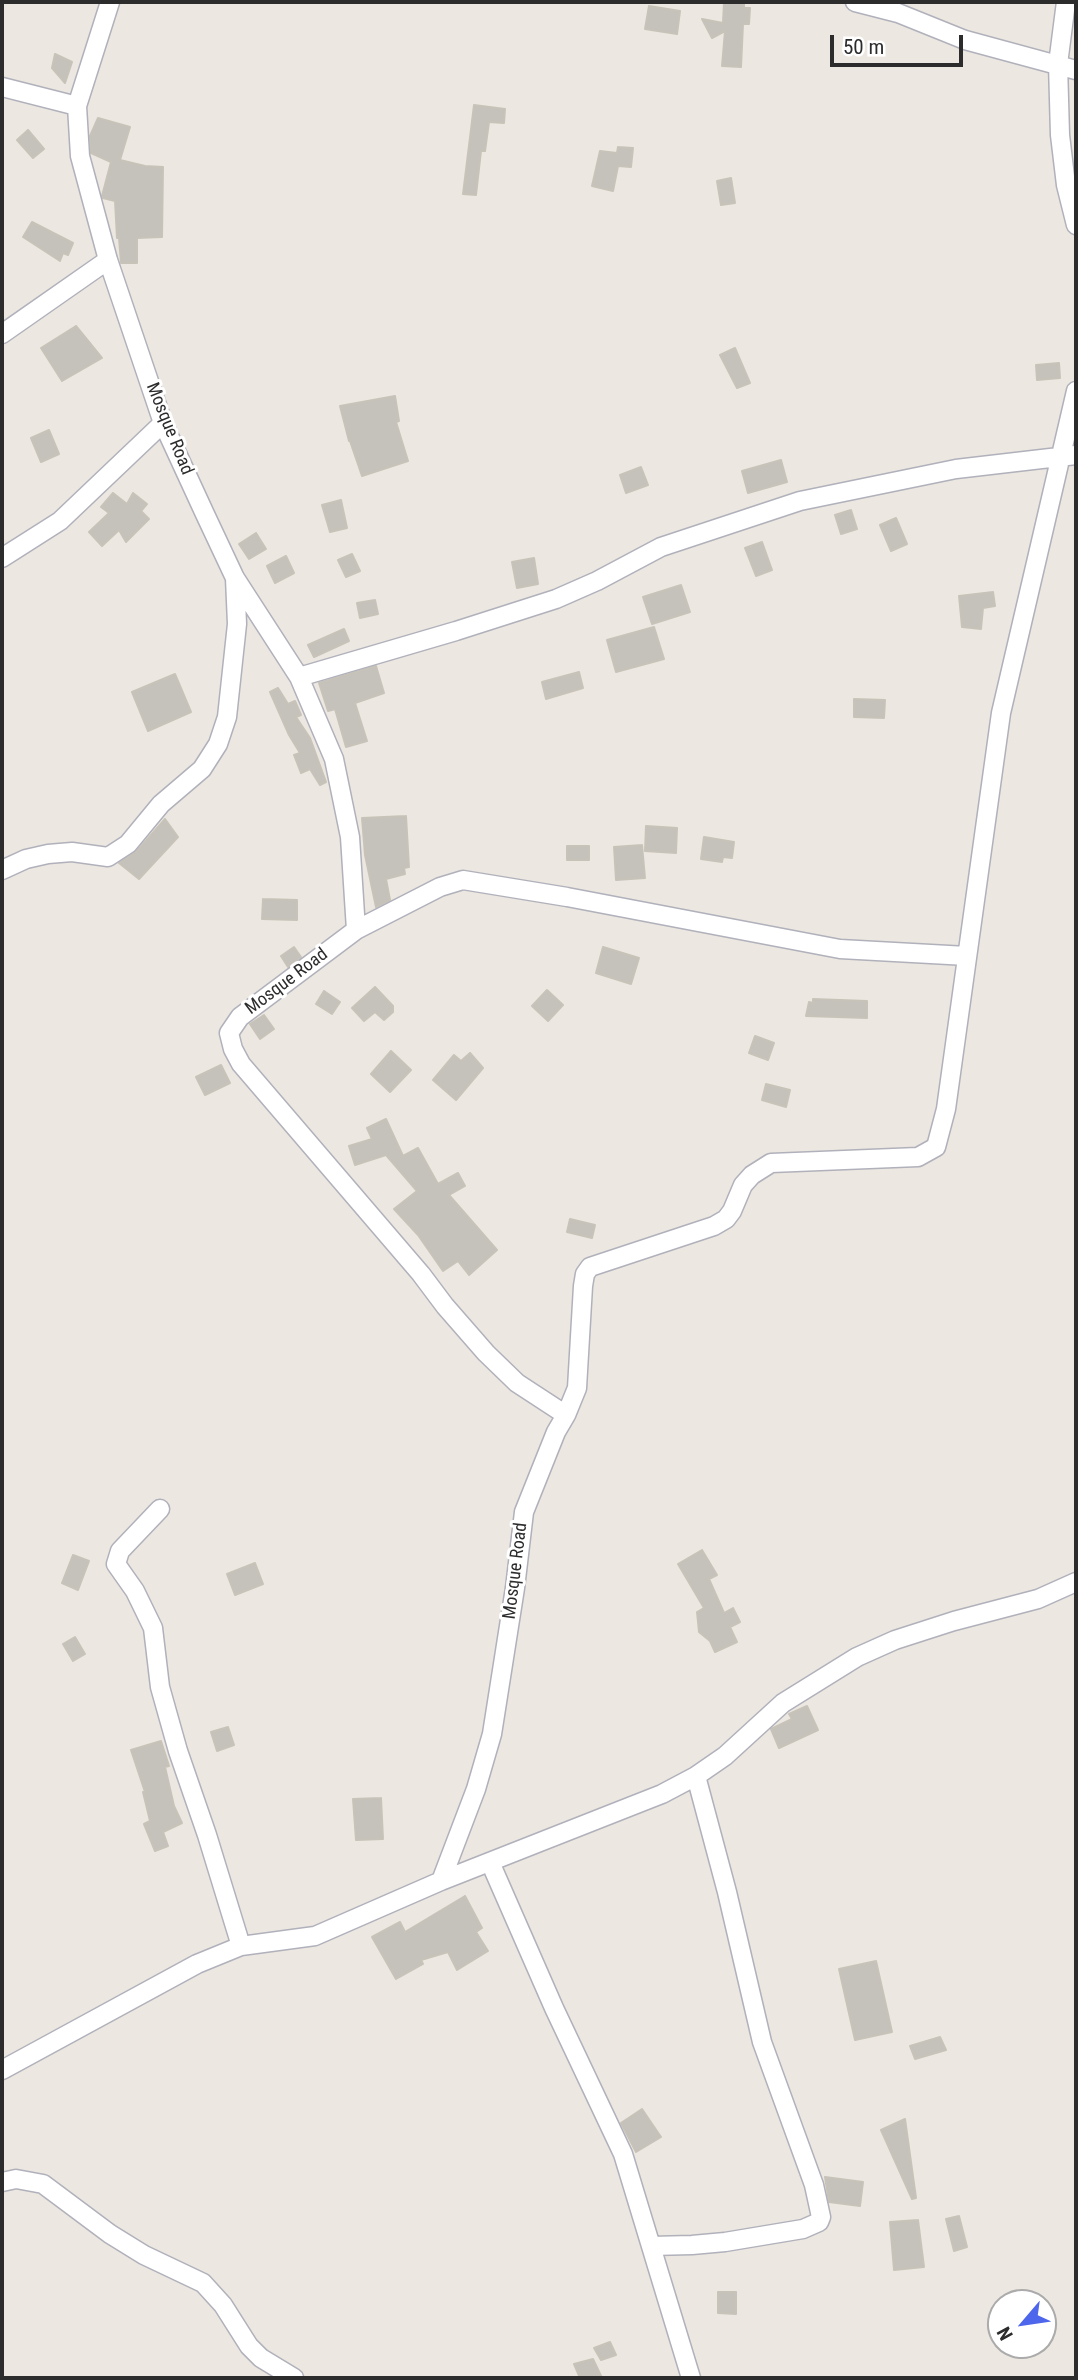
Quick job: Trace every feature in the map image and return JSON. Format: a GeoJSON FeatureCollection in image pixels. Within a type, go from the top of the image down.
{"type":"FeatureCollection","features":[{"type":"Feature","properties":{"kind":"street","name":"Mosque Road"},"geometry":{"type":"LineString","coordinates":[[110,2],[77,106],[80,156],[108,260],[163,423],[236,578],[299,677],[334,759],[350,837],[356,930],[240,1017],[229,1033],[233,1049],[241,1064],[421,1273],[445,1306],[486,1353],[517,1382],[566,1415],[556,1432],[524,1512],[492,1734],[476,1789],[441,1881]]}},
{"type":"Feature","properties":{"kind":"street"},"geometry":{"type":"LineString","coordinates":[[855,2],[898,13],[965,40],[1076,70]]}},
{"type":"Feature","properties":{"kind":"street"},"geometry":{"type":"LineString","coordinates":[[1066,2],[1058,64],[1060,135],[1066,185],[1076,225]]}},
{"type":"Feature","properties":{"kind":"street"},"geometry":{"type":"LineString","coordinates":[[2,87],[77,106]]}},
{"type":"Feature","properties":{"kind":"street"},"geometry":{"type":"LineString","coordinates":[[2,334],[108,260]]}},
{"type":"Feature","properties":{"kind":"street"},"geometry":{"type":"LineString","coordinates":[[566,1415],[577,1388],[583,1286],[585,1274],[590,1267],[714,1226],[726,1219],[732,1211],[743,1185],[752,1175],[771,1163],[918,1157],[936,1147],[946,1109],[1001,713],[1068,455],[1076,391]]}},
{"type":"Feature","properties":{"kind":"street"},"geometry":{"type":"LineString","coordinates":[[2,558],[60,522],[163,423]]}},
{"type":"Feature","properties":{"kind":"street"},"geometry":{"type":"LineString","coordinates":[[299,677],[456,631],[556,598],[597,581],[661,547],[800,501],[956,469],[1068,455]]}},
{"type":"Feature","properties":{"kind":"street"},"geometry":{"type":"LineString","coordinates":[[2,870],[26,859],[48,854],[72,852],[108,857],[128,844],[161,804],[202,769],[218,744],[227,717],[237,625],[236,578]]}},
{"type":"Feature","properties":{"kind":"street"},"geometry":{"type":"LineString","coordinates":[[356,930],[440,887],[463,880],[840,949],[967,956]]}},
{"type":"Feature","properties":{"kind":"street"},"geometry":{"type":"LineString","coordinates":[[160,1509],[120,1552],[116,1564],[135,1591],[153,1628],[160,1687],[241,1946]]}},
{"type":"Feature","properties":{"kind":"street"},"geometry":{"type":"LineString","coordinates":[[2,2070],[197,1964],[241,1946],[315,1936],[441,1881],[662,1794],[696,1776],[725,1756],[783,1703],[857,1657],[895,1640],[1038,1599],[1076,1582]]}},
{"type":"Feature","properties":{"kind":"street"},"geometry":{"type":"LineString","coordinates":[[651,2246],[725,2242],[803,2229],[818,2222],[821,2217],[814,2185],[762,2042],[727,1892],[696,1776]]}},
{"type":"Feature","properties":{"kind":"street"},"geometry":{"type":"LineString","coordinates":[[490,1862],[554,2008],[623,2154],[691,2378]]}},
{"type":"Feature","properties":{"kind":"street"},"geometry":{"type":"LineString","coordinates":[[2,2182],[16,2179],[43,2184],[110,2234],[144,2255],[203,2283],[223,2305],[255,2352],[294,2378]]}},
{"type":"Feature","properties":{"kind":"building"},"geometry":{"type":"Polygon","coordinates":[[[724,2],[744,2],[744,8],[750,8],[749,24],[743,24],[741,67],[722,66],[725,31],[712,38],[702,19],[723,23],[724,2]]]}},
{"type":"Feature","properties":{"kind":"building"},"geometry":{"type":"Polygon","coordinates":[[[649,6],[680,11],[677,34],[645,29],[649,6]]]}},
{"type":"Feature","properties":{"kind":"building"},"geometry":{"type":"Polygon","coordinates":[[[55,54],[72,62],[65,83],[52,68],[55,54]]]}},
{"type":"Feature","properties":{"kind":"building"},"geometry":{"type":"Polygon","coordinates":[[[474,105],[505,109],[504,123],[489,122],[485,151],[481,151],[476,195],[463,194],[474,105]]]}},
{"type":"Feature","properties":{"kind":"building"},"geometry":{"type":"Polygon","coordinates":[[[98,118],[130,127],[120,160],[163,167],[162,237],[137,238],[137,263],[121,263],[115,201],[102,196],[111,162],[91,153],[90,136],[98,118]]]}},
{"type":"Feature","properties":{"kind":"building"},"geometry":{"type":"Polygon","coordinates":[[[28,130],[44,149],[33,158],[17,140],[28,130]]]}},
{"type":"Feature","properties":{"kind":"building"},"geometry":{"type":"Polygon","coordinates":[[[618,147],[633,148],[631,167],[618,166],[613,191],[592,186],[600,151],[617,153],[618,147]]]}},
{"type":"Feature","properties":{"kind":"building"},"geometry":{"type":"Polygon","coordinates":[[[731,178],[735,203],[721,205],[717,181],[731,178]]]}},
{"type":"Feature","properties":{"kind":"building"},"geometry":{"type":"Polygon","coordinates":[[[32,222],[73,243],[68,255],[63,253],[60,261],[23,237],[32,222]]]}},
{"type":"Feature","properties":{"kind":"building"},"geometry":{"type":"Polygon","coordinates":[[[76,326],[102,358],[62,381],[41,348],[76,326]]]}},
{"type":"Feature","properties":{"kind":"building"},"geometry":{"type":"Polygon","coordinates":[[[735,348],[750,383],[737,388],[720,355],[735,348]]]}},
{"type":"Feature","properties":{"kind":"building"},"geometry":{"type":"Polygon","coordinates":[[[1059,363],[1060,378],[1037,380],[1036,365],[1059,363]]]}},
{"type":"Feature","properties":{"kind":"building"},"geometry":{"type":"Polygon","coordinates":[[[395,396],[399,421],[396,422],[408,461],[362,476],[340,406],[395,396]]]}},
{"type":"Feature","properties":{"kind":"building"},"geometry":{"type":"Polygon","coordinates":[[[49,430],[59,454],[41,462],[31,438],[49,430]]]}},
{"type":"Feature","properties":{"kind":"building"},"geometry":{"type":"Polygon","coordinates":[[[781,460],[787,482],[748,493],[742,471],[781,460]]]}},
{"type":"Feature","properties":{"kind":"building"},"geometry":{"type":"Polygon","coordinates":[[[641,467],[648,485],[626,493],[620,475],[641,467]]]}},
{"type":"Feature","properties":{"kind":"building"},"geometry":{"type":"Polygon","coordinates":[[[113,493],[127,504],[133,493],[147,504],[141,511],[149,519],[126,542],[119,530],[102,546],[89,532],[109,513],[101,507],[113,493]]]}},
{"type":"Feature","properties":{"kind":"building"},"geometry":{"type":"Polygon","coordinates":[[[341,500],[347,528],[330,532],[322,505],[341,500]]]}},
{"type":"Feature","properties":{"kind":"building"},"geometry":{"type":"Polygon","coordinates":[[[851,510],[857,529],[841,534],[835,515],[851,510]]]}},
{"type":"Feature","properties":{"kind":"building"},"geometry":{"type":"Polygon","coordinates":[[[896,518],[907,544],[891,551],[880,525],[896,518]]]}},
{"type":"Feature","properties":{"kind":"building"},"geometry":{"type":"Polygon","coordinates":[[[256,533],[266,549],[249,559],[239,544],[256,533]]]}},
{"type":"Feature","properties":{"kind":"building"},"geometry":{"type":"Polygon","coordinates":[[[762,542],[772,570],[756,576],[745,548],[762,542]]]}},
{"type":"Feature","properties":{"kind":"building"},"geometry":{"type":"Polygon","coordinates":[[[352,554],[360,571],[346,577],[338,560],[352,554]]]}},
{"type":"Feature","properties":{"kind":"building"},"geometry":{"type":"Polygon","coordinates":[[[286,556],[294,573],[275,583],[267,566],[286,556]]]}},
{"type":"Feature","properties":{"kind":"building"},"geometry":{"type":"Polygon","coordinates":[[[534,558],[538,584],[517,588],[512,562],[534,558]]]}},
{"type":"Feature","properties":{"kind":"building"},"geometry":{"type":"Polygon","coordinates":[[[681,585],[690,612],[652,624],[643,597],[681,585]]]}},
{"type":"Feature","properties":{"kind":"building"},"geometry":{"type":"Polygon","coordinates":[[[993,592],[995,606],[983,608],[981,629],[962,627],[959,596],[993,592]]]}},
{"type":"Feature","properties":{"kind":"building"},"geometry":{"type":"Polygon","coordinates":[[[375,600],[378,614],[360,618],[357,603],[375,600]]]}},
{"type":"Feature","properties":{"kind":"building"},"geometry":{"type":"Polygon","coordinates":[[[654,627],[664,659],[616,672],[607,640],[654,627]]]}},
{"type":"Feature","properties":{"kind":"building"},"geometry":{"type":"Polygon","coordinates":[[[344,629],[349,641],[314,657],[308,645],[344,629]]]}},
{"type":"Feature","properties":{"kind":"building"},"geometry":{"type":"Polygon","coordinates":[[[376,666],[384,693],[355,703],[367,741],[346,747],[335,709],[328,711],[319,683],[376,666]]]}},
{"type":"Feature","properties":{"kind":"building"},"geometry":{"type":"Polygon","coordinates":[[[579,672],[583,688],[546,699],[542,682],[579,672]]]}},
{"type":"Feature","properties":{"kind":"building"},"geometry":{"type":"Polygon","coordinates":[[[175,674],[191,712],[148,731],[132,692],[175,674]]]}},
{"type":"Feature","properties":{"kind":"building"},"geometry":{"type":"Polygon","coordinates":[[[278,688],[288,704],[295,701],[301,715],[296,717],[310,738],[326,782],[320,785],[310,769],[301,773],[294,755],[300,753],[270,692],[278,688]]]}},
{"type":"Feature","properties":{"kind":"building"},"geometry":{"type":"Polygon","coordinates":[[[854,699],[885,700],[884,718],[854,717],[854,699]]]}},
{"type":"Feature","properties":{"kind":"building"},"geometry":{"type":"Polygon","coordinates":[[[406,816],[409,867],[404,868],[405,874],[386,879],[390,900],[376,907],[365,855],[362,818],[406,816]]]}},
{"type":"Feature","properties":{"kind":"building"},"geometry":{"type":"Polygon","coordinates":[[[165,819],[178,837],[139,879],[119,863],[136,852],[165,819]]]}},
{"type":"Feature","properties":{"kind":"building"},"geometry":{"type":"Polygon","coordinates":[[[646,826],[677,828],[676,853],[645,851],[646,826]]]}},
{"type":"Feature","properties":{"kind":"building"},"geometry":{"type":"Polygon","coordinates":[[[704,837],[734,842],[732,858],[723,857],[722,862],[701,859],[704,837]]]}},
{"type":"Feature","properties":{"kind":"building"},"geometry":{"type":"Polygon","coordinates":[[[642,845],[645,878],[616,880],[614,847],[642,845]]]}},
{"type":"Feature","properties":{"kind":"building"},"geometry":{"type":"Polygon","coordinates":[[[567,846],[589,846],[589,860],[567,860],[567,846]]]}},
{"type":"Feature","properties":{"kind":"building"},"geometry":{"type":"Polygon","coordinates":[[[263,899],[297,900],[297,920],[262,919],[263,899]]]}},
{"type":"Feature","properties":{"kind":"building"},"geometry":{"type":"Polygon","coordinates":[[[294,947],[301,957],[288,967],[281,956],[294,947]]]}},
{"type":"Feature","properties":{"kind":"building"},"geometry":{"type":"Polygon","coordinates":[[[603,947],[639,958],[631,984],[596,973],[603,947]]]}},
{"type":"Feature","properties":{"kind":"building"},"geometry":{"type":"Polygon","coordinates":[[[375,987],[393,1006],[393,1012],[384,1020],[375,1012],[364,1021],[352,1008],[375,987]]]}},
{"type":"Feature","properties":{"kind":"building"},"geometry":{"type":"Polygon","coordinates":[[[547,990],[563,1005],[548,1021],[532,1006],[547,990]]]}},
{"type":"Feature","properties":{"kind":"building"},"geometry":{"type":"Polygon","coordinates":[[[324,991],[340,1002],[332,1014],[316,1004],[324,991]]]}},
{"type":"Feature","properties":{"kind":"building"},"geometry":{"type":"Polygon","coordinates":[[[813,999],[867,1001],[867,1018],[806,1016],[809,1002],[813,1003],[813,999]]]}},
{"type":"Feature","properties":{"kind":"building"},"geometry":{"type":"Polygon","coordinates":[[[264,1015],[274,1029],[260,1039],[250,1024],[264,1015]]]}},
{"type":"Feature","properties":{"kind":"building"},"geometry":{"type":"Polygon","coordinates":[[[755,1036],[774,1043],[768,1060],[749,1053],[755,1036]]]}},
{"type":"Feature","properties":{"kind":"building"},"geometry":{"type":"Polygon","coordinates":[[[391,1051],[411,1070],[390,1092],[371,1074],[391,1051]]]}},
{"type":"Feature","properties":{"kind":"building"},"geometry":{"type":"Polygon","coordinates":[[[470,1053],[483,1068],[456,1100],[433,1080],[454,1055],[461,1061],[470,1053]]]}},
{"type":"Feature","properties":{"kind":"building"},"geometry":{"type":"Polygon","coordinates":[[[221,1065],[230,1083],[205,1095],[196,1077],[221,1065]]]}},
{"type":"Feature","properties":{"kind":"building"},"geometry":{"type":"Polygon","coordinates":[[[766,1084],[790,1090],[786,1107],[762,1100],[766,1084]]]}},
{"type":"Feature","properties":{"kind":"building"},"geometry":{"type":"Polygon","coordinates":[[[386,1119],[403,1156],[418,1148],[438,1184],[458,1173],[465,1186],[449,1195],[497,1250],[469,1275],[458,1261],[443,1271],[418,1235],[394,1209],[417,1191],[386,1155],[355,1165],[349,1146],[372,1139],[367,1128],[386,1119]]]}},
{"type":"Feature","properties":{"kind":"building"},"geometry":{"type":"Polygon","coordinates":[[[570,1219],[595,1225],[592,1238],[567,1232],[570,1219]]]}},
{"type":"Feature","properties":{"kind":"building"},"geometry":{"type":"Polygon","coordinates":[[[702,1550],[717,1575],[709,1579],[724,1613],[733,1608],[740,1622],[730,1627],[737,1642],[715,1652],[710,1641],[699,1632],[697,1612],[704,1608],[678,1564],[702,1550]]]}},
{"type":"Feature","properties":{"kind":"building"},"geometry":{"type":"Polygon","coordinates":[[[73,1555],[89,1561],[78,1590],[62,1583],[73,1555]]]}},
{"type":"Feature","properties":{"kind":"building"},"geometry":{"type":"Polygon","coordinates":[[[255,1563],[263,1584],[235,1595],[227,1574],[255,1563]]]}},
{"type":"Feature","properties":{"kind":"building"},"geometry":{"type":"Polygon","coordinates":[[[75,1637],[85,1654],[73,1661],[63,1644],[75,1637]]]}},
{"type":"Feature","properties":{"kind":"building"},"geometry":{"type":"Polygon","coordinates":[[[807,1706],[818,1730],[779,1748],[771,1729],[792,1719],[789,1714],[807,1706]]]}},
{"type":"Feature","properties":{"kind":"building"},"geometry":{"type":"Polygon","coordinates":[[[228,1727],[234,1745],[217,1751],[211,1732],[228,1727]]]}},
{"type":"Feature","properties":{"kind":"building"},"geometry":{"type":"Polygon","coordinates":[[[161,1741],[169,1766],[165,1767],[174,1806],[182,1823],[163,1832],[168,1846],[155,1851],[144,1824],[150,1821],[145,1792],[131,1750],[161,1741]]]}},
{"type":"Feature","properties":{"kind":"building"},"geometry":{"type":"Polygon","coordinates":[[[381,1798],[383,1839],[356,1840],[353,1799],[381,1798]]]}},
{"type":"Feature","properties":{"kind":"building"},"geometry":{"type":"Polygon","coordinates":[[[465,1896],[482,1928],[476,1932],[488,1951],[457,1970],[448,1952],[421,1960],[423,1964],[396,1979],[372,1937],[400,1922],[405,1932],[465,1896]]]}},
{"type":"Feature","properties":{"kind":"building"},"geometry":{"type":"Polygon","coordinates":[[[876,1961],[892,2032],[855,2040],[839,1969],[876,1961]]]}},
{"type":"Feature","properties":{"kind":"building"},"geometry":{"type":"Polygon","coordinates":[[[940,2037],[946,2050],[915,2059],[910,2046],[940,2037]]]}},
{"type":"Feature","properties":{"kind":"building"},"geometry":{"type":"Polygon","coordinates":[[[642,2109],[661,2137],[636,2152],[621,2123],[642,2109]]]}},
{"type":"Feature","properties":{"kind":"building"},"geometry":{"type":"Polygon","coordinates":[[[905,2119],[916,2198],[912,2199],[881,2130],[905,2119]]]}},
{"type":"Feature","properties":{"kind":"building"},"geometry":{"type":"Polygon","coordinates":[[[825,2177],[863,2182],[860,2206],[829,2202],[825,2177]]]}},
{"type":"Feature","properties":{"kind":"building"},"geometry":{"type":"Polygon","coordinates":[[[959,2216],[967,2247],[954,2251],[946,2219],[959,2216]]]}},
{"type":"Feature","properties":{"kind":"building"},"geometry":{"type":"Polygon","coordinates":[[[918,2220],[924,2267],[894,2270],[890,2222],[918,2220]]]}},
{"type":"Feature","properties":{"kind":"building"},"geometry":{"type":"Polygon","coordinates":[[[718,2292],[736,2292],[736,2314],[718,2313],[718,2292]]]}},
{"type":"Feature","properties":{"kind":"building"},"geometry":{"type":"Polygon","coordinates":[[[610,2342],[616,2355],[601,2360],[594,2348],[610,2342]]]}},
{"type":"Feature","properties":{"kind":"building"},"geometry":{"type":"Polygon","coordinates":[[[593,2359],[602,2378],[580,2378],[574,2364],[593,2359]]]}}]}
